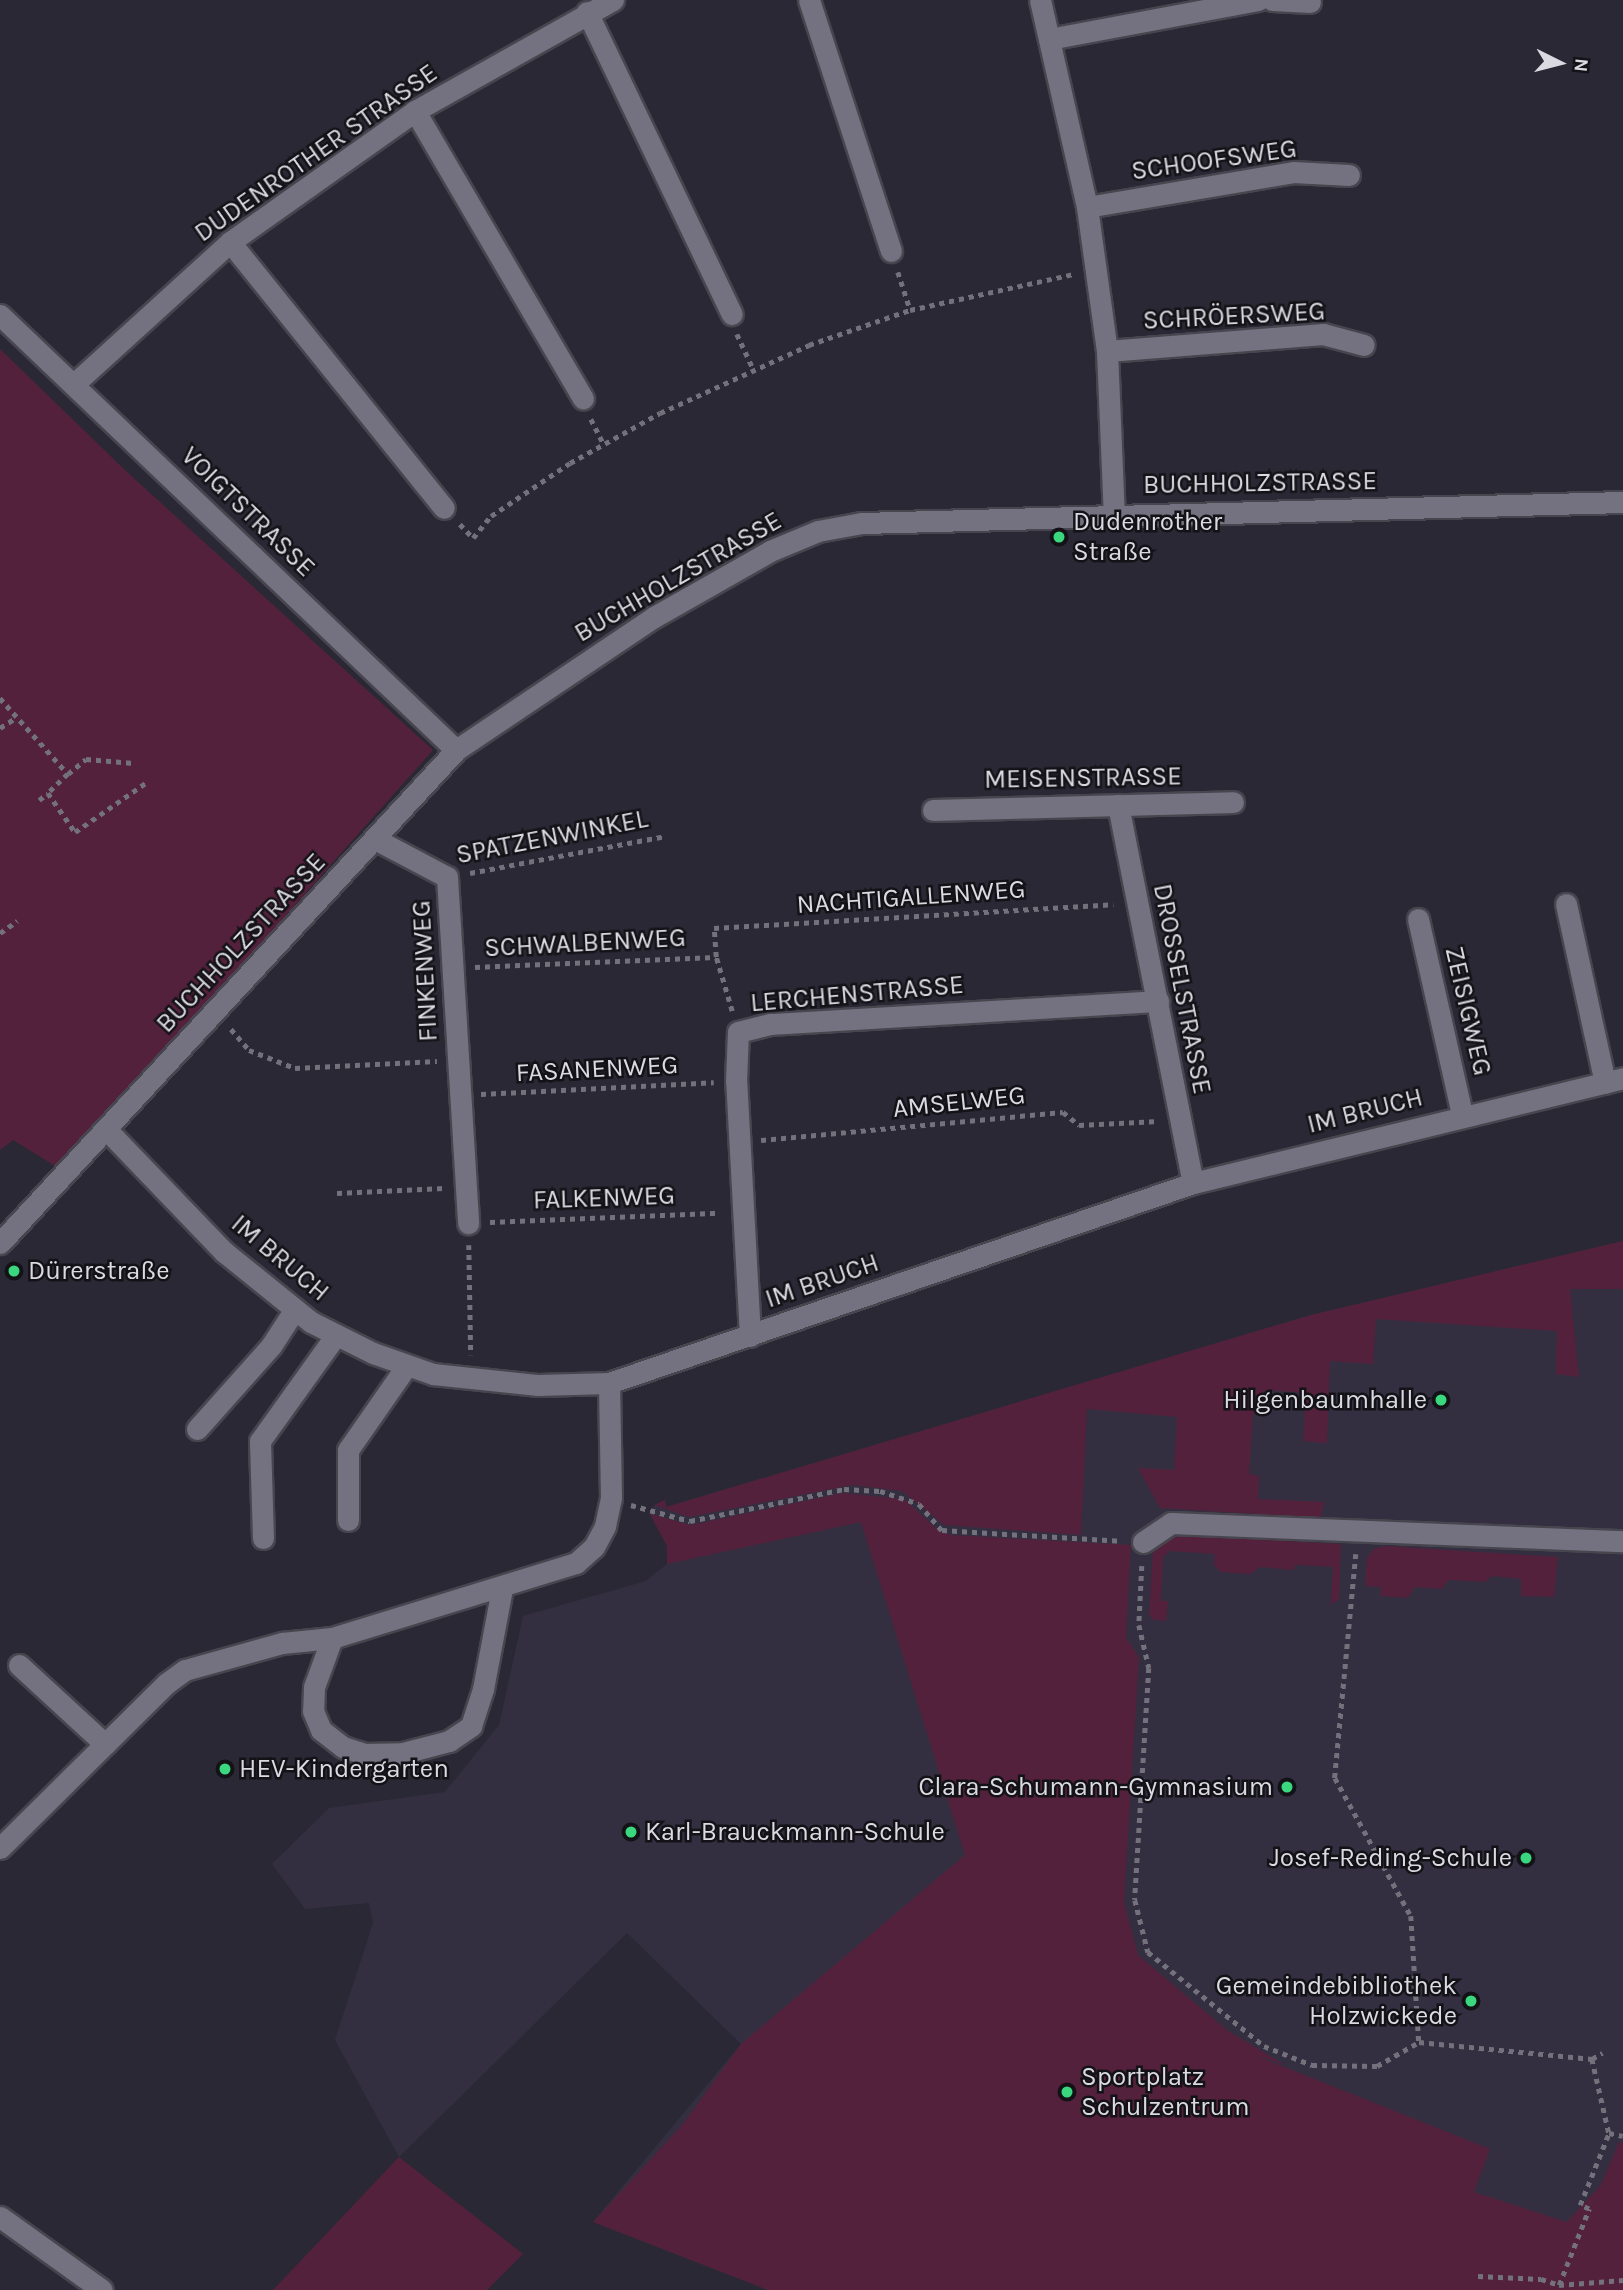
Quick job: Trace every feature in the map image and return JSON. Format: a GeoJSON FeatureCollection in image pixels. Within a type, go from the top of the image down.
{"type":"FeatureCollection","features":[{"type":"Feature","properties":{"kind":"street","name":"DUDENROTHER STRASSE"},"geometry":{"type":"LineString","coordinates":[[74,384],[230,242],[415,111],[587,12],[613,0]]}},
{"type":"Feature","properties":{"kind":"street"},"geometry":{"type":"LineString","coordinates":[[809,0],[891,251]]}},
{"type":"Feature","properties":{"kind":"street"},"geometry":{"type":"LineString","coordinates":[[1040,0],[1087,207],[1107,351],[1114,515]]}},
{"type":"Feature","properties":{"kind":"street"},"geometry":{"type":"LineString","coordinates":[[1049,39],[1258,0]]}},
{"type":"Feature","properties":{"kind":"street"},"geometry":{"type":"LineString","coordinates":[[1272,0],[1310,2]]}},
{"type":"Feature","properties":{"kind":"street"},"geometry":{"type":"LineString","coordinates":[[587,12],[732,314]]}},
{"type":"Feature","properties":{"kind":"street"},"geometry":{"type":"LineString","coordinates":[[415,111],[583,399]]}},
{"type":"Feature","properties":{"kind":"street","name":"SCHOOFSWEG"},"geometry":{"type":"LineString","coordinates":[[1087,207],[1293,172],[1349,175]]}},
{"type":"Feature","properties":{"kind":"street"},"geometry":{"type":"LineString","coordinates":[[230,242],[444,508]]}},
{"type":"Feature","properties":{"kind":"street","name":"VOIGTSTRASSE"},"geometry":{"type":"LineString","coordinates":[[0,315],[456,750]]}},
{"type":"Feature","properties":{"kind":"street","name":"SCHRÖERSWEG"},"geometry":{"type":"LineString","coordinates":[[1107,351],[1322,334],[1364,345]]}},
{"type":"Feature","properties":{"kind":"street","name":"BUCHHOLZSTRASSE"},"geometry":{"type":"LineString","coordinates":[[0,1243],[456,750],[654,617],[770,551],[818,531],[887,522],[1623,502]]}},
{"type":"Feature","properties":{"kind":"street","name":"MEISENSTRASSE"},"geometry":{"type":"LineString","coordinates":[[933,810],[1233,802]]}},
{"type":"Feature","properties":{"kind":"street","name":"DROSSELSTRASSE"},"geometry":{"type":"LineString","coordinates":[[1118,805],[1158,1001],[1178,1120],[1193,1183]]}},
{"type":"Feature","properties":{"kind":"street","name":"FINKENWEG"},"geometry":{"type":"LineString","coordinates":[[375,839],[447,877],[456,968],[464,1187],[468,1223]]}},
{"type":"Feature","properties":{"kind":"street"},"geometry":{"type":"LineString","coordinates":[[1566,904],[1614,1081]]}},
{"type":"Feature","properties":{"kind":"street","name":"ZEISIGWEG"},"geometry":{"type":"LineString","coordinates":[[1418,919],[1462,1115]]}},
{"type":"Feature","properties":{"kind":"street","name":"LERCHENSTRASSE"},"geometry":{"type":"LineString","coordinates":[[750,1335],[741,1213],[736,1081],[738,1032],[771,1024],[1158,1001]]}},
{"type":"Feature","properties":{"kind":"street","name":"IM BRUCH"},"geometry":{"type":"LineString","coordinates":[[107,1130],[223,1251],[295,1309],[336,1335],[407,1365],[472,1381],[608,1384],[1193,1183],[1462,1115],[1614,1081]]}},
{"type":"Feature","properties":{"kind":"street"},"geometry":{"type":"LineString","coordinates":[[197,1429],[271,1346],[295,1309]]}},
{"type":"Feature","properties":{"kind":"street"},"geometry":{"type":"LineString","coordinates":[[264,1538],[260,1441],[336,1335]]}},
{"type":"Feature","properties":{"kind":"street"},"geometry":{"type":"LineString","coordinates":[[348,1520],[348,1450],[407,1365]]}},
{"type":"Feature","properties":{"kind":"street"},"geometry":{"type":"LineString","coordinates":[[0,1848],[167,1683],[185,1670],[282,1643],[332,1638],[502,1588],[576,1563],[594,1547],[605,1526],[611,1498],[608,1384]]}},
{"type":"Feature","properties":{"kind":"street"},"geometry":{"type":"LineString","coordinates":[[1143,1542],[1171,1522],[1623,1541]]}},
{"type":"Feature","properties":{"kind":"street"},"geometry":{"type":"LineString","coordinates":[[332,1638],[314,1687],[313,1711],[321,1730],[343,1747],[364,1754],[403,1753],[449,1741],[471,1726],[483,1689],[502,1588]]}},
{"type":"Feature","properties":{"kind":"street"},"geometry":{"type":"LineString","coordinates":[[19,1665],[105,1744]]}},
{"type":"Feature","properties":{"kind":"street"},"geometry":{"type":"LineString","coordinates":[[0,2217],[102,2290]]}},
{"type":"Feature","properties":{"kind":"path"},"geometry":{"type":"LineString","coordinates":[[891,251],[910,310]]}},
{"type":"Feature","properties":{"kind":"path"},"geometry":{"type":"LineString","coordinates":[[461,526],[472,538],[491,516],[570,463],[660,413],[809,345],[910,310],[1096,270]]}},
{"type":"Feature","properties":{"kind":"path"},"geometry":{"type":"LineString","coordinates":[[732,314],[754,370]]}},
{"type":"Feature","properties":{"kind":"path"},"geometry":{"type":"LineString","coordinates":[[0,698],[68,774]]}},
{"type":"Feature","properties":{"kind":"path"},"geometry":{"type":"LineString","coordinates":[[0,728],[17,717]]}},
{"type":"Feature","properties":{"kind":"path"},"geometry":{"type":"LineString","coordinates":[[39,800],[86,759],[134,763]]}},
{"type":"Feature","properties":{"kind":"path"},"geometry":{"type":"LineString","coordinates":[[48,793],[75,832],[147,782]]}},
{"type":"Feature","properties":{"kind":"path","name":"SPATZENWINKEL"},"geometry":{"type":"LineString","coordinates":[[447,877],[665,836]]}},
{"type":"Feature","properties":{"kind":"path","name":"NACHTIGALLENWEG"},"geometry":{"type":"LineString","coordinates":[[716,957],[715,928],[1137,902]]}},
{"type":"Feature","properties":{"kind":"path"},"geometry":{"type":"LineString","coordinates":[[0,933],[16,921]]}},
{"type":"Feature","properties":{"kind":"path"},"geometry":{"type":"LineString","coordinates":[[716,957],[738,1032]]}},
{"type":"Feature","properties":{"kind":"path","name":"SCHWALBENWEG"},"geometry":{"type":"LineString","coordinates":[[456,968],[716,957]]}},
{"type":"Feature","properties":{"kind":"path","name":"FINKENWEG"},"geometry":{"type":"LineString","coordinates":[[217,1011],[249,1050],[295,1068],[458,1059]]}},
{"type":"Feature","properties":{"kind":"path","name":"FASANENWEG"},"geometry":{"type":"LineString","coordinates":[[461,1095],[736,1081]]}},
{"type":"Feature","properties":{"kind":"path","name":"AMSELWEG"},"geometry":{"type":"LineString","coordinates":[[739,1141],[1063,1112],[1079,1125],[1178,1120]]}},
{"type":"Feature","properties":{"kind":"path"},"geometry":{"type":"LineString","coordinates":[[337,1193],[464,1187]]}},
{"type":"Feature","properties":{"kind":"path","name":"FALKENWEG"},"geometry":{"type":"LineString","coordinates":[[468,1223],[741,1213]]}},
{"type":"Feature","properties":{"kind":"path"},"geometry":{"type":"LineString","coordinates":[[468,1223],[472,1381]]}},
{"type":"Feature","properties":{"kind":"path"},"geometry":{"type":"LineString","coordinates":[[611,1498],[690,1521],[845,1489],[880,1491],[919,1504],[942,1530],[1143,1542],[1139,1625],[1149,1668],[1135,1900],[1148,1952],[1265,2046],[1312,2065],[1377,2066],[1419,2042],[1592,2059],[1602,2053]]}},
{"type":"Feature","properties":{"kind":"path"},"geometry":{"type":"LineString","coordinates":[[1359,1532],[1335,1778],[1411,1916],[1419,2042]]}},
{"type":"Feature","properties":{"kind":"path"},"geometry":{"type":"LineString","coordinates":[[1559,2285],[1589,2209],[1580,2205],[1609,2133],[1592,2059]]}},
{"type":"Feature","properties":{"kind":"path"},"geometry":{"type":"LineString","coordinates":[[1609,2133],[1623,2136]]}},
{"type":"Feature","properties":{"kind":"path"},"geometry":{"type":"LineString","coordinates":[[1478,2276],[1541,2279],[1559,2285],[1623,2280]]}},
{"type":"Feature","properties":{"kind":"shaded area"},"geometry":{"type":"Polygon","coordinates":[[[0,349],[128,473],[433,750],[60,1169],[13,1140],[0,1150],[0,349]]]}},
{"type":"Feature","properties":{"kind":"shaded area"},"geometry":{"type":"Polygon","coordinates":[[[1623,1241],[1623,2290],[768,2290],[593,2222],[741,2044],[627,1933],[399,2157],[335,2040],[373,1923],[369,1903],[305,1909],[272,1864],[329,1808],[445,1792],[499,1725],[523,1616],[646,1581],[667,1564],[667,1546],[650,1514],[654,1505],[665,1500],[666,1507],[1311,1315],[1623,1241]]]}},
{"type":"Feature","properties":{"kind":"shaded area"},"geometry":{"type":"Polygon","coordinates":[[[1623,1241],[1623,1289],[1570,1289],[1579,1377],[1556,1374],[1557,1331],[1376,1319],[1373,1364],[1330,1361],[1327,1443],[1303,1441],[1306,1393],[1266,1390],[1263,1414],[1253,1414],[1249,1474],[1259,1476],[1258,1499],[1324,1502],[1321,1518],[1160,1508],[1138,1468],[1174,1470],[1177,1417],[1087,1409],[1081,1535],[944,1525],[902,1491],[852,1485],[689,1517],[654,1505],[665,1500],[666,1507],[1311,1315],[1623,1241]]]}},
{"type":"Feature","properties":{"kind":"shaded area"},"geometry":{"type":"Polygon","coordinates":[[[842,1493],[904,1499],[939,1531],[951,1535],[1131,1545],[1126,1638],[1139,1657],[1124,1902],[1138,1955],[1227,2030],[1285,2065],[1254,2055],[1490,2149],[1474,2192],[1567,2222],[1601,2185],[1619,2142],[1623,2143],[1623,2290],[768,2290],[593,2222],[683,2124],[741,2044],[965,1855],[861,1522],[667,1564],[667,1546],[650,1514],[691,1525],[842,1493]]]}},
{"type":"Feature","properties":{"kind":"shaded area"},"geometry":{"type":"Polygon","coordinates":[[[1173,1535],[1341,1544],[1339,1599],[1331,1605],[1333,1567],[1295,1565],[1294,1570],[1259,1567],[1251,1574],[1221,1572],[1214,1565],[1215,1554],[1170,1551],[1163,1557],[1161,1601],[1168,1601],[1166,1621],[1154,1620],[1149,1615],[1153,1550],[1160,1539],[1173,1535]]]}},
{"type":"Feature","properties":{"kind":"shaded area"},"geometry":{"type":"Polygon","coordinates":[[[1385,1546],[1558,1557],[1554,1597],[1521,1596],[1521,1579],[1492,1576],[1485,1582],[1448,1580],[1442,1589],[1415,1587],[1408,1598],[1380,1596],[1381,1587],[1365,1586],[1367,1558],[1374,1549],[1385,1546]]]}},
{"type":"Feature","properties":{"kind":"shaded area"},"geometry":{"type":"Polygon","coordinates":[[[399,2157],[523,2254],[487,2290],[273,2290],[399,2157]]]}},
{"type":"Feature","properties":{"kind":"place","name":"Dudenrother Straße"},"geometry":{"type":"Point","coordinates":[1059,537]}},
{"type":"Feature","properties":{"kind":"place","name":"Dürerstraße"},"geometry":{"type":"Point","coordinates":[14,1271]}},
{"type":"Feature","properties":{"kind":"place","name":"Hilgenbaumhalle"},"geometry":{"type":"Point","coordinates":[1441,1400]}},
{"type":"Feature","properties":{"kind":"place","name":"HEV-Kindergarten"},"geometry":{"type":"Point","coordinates":[225,1769]}},
{"type":"Feature","properties":{"kind":"place","name":"Clara-Schumann-Gymnasium"},"geometry":{"type":"Point","coordinates":[1287,1787]}},
{"type":"Feature","properties":{"kind":"place","name":"Karl-Brauckmann-Schule"},"geometry":{"type":"Point","coordinates":[631,1832]}},
{"type":"Feature","properties":{"kind":"place","name":"Josef-Reding-Schule"},"geometry":{"type":"Point","coordinates":[1526,1858]}},
{"type":"Feature","properties":{"kind":"place","name":"Gemeindebibliothek Holzwickede"},"geometry":{"type":"Point","coordinates":[1471,2001]}},
{"type":"Feature","properties":{"kind":"place","name":"Sportplatz Schulzentrum"},"geometry":{"type":"Point","coordinates":[1067,2092]}}]}
